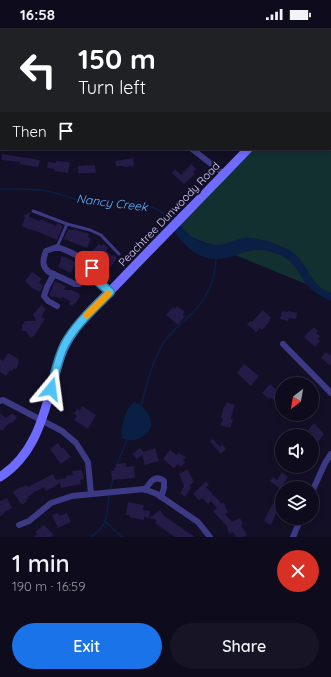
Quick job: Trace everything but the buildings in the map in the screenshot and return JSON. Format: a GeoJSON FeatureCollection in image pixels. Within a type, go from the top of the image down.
{"type":"FeatureCollection","features":[{"type":"Feature","properties":{"kind":"main road","name":"Peachtree Dunwoody Road"},"geometry":{"type":"LineString","coordinates":[[0,477],[8,472],[24,455],[34,438],[42,419],[60,355],[66,343],[83,320],[247,150]]}},
{"type":"Feature","properties":{"kind":"street"},"geometry":{"type":"LineString","coordinates":[[193,150],[224,174]]}},
{"type":"Feature","properties":{"kind":"street"},"geometry":{"type":"LineString","coordinates":[[58,247],[80,258],[96,273],[95,279],[90,282],[84,281],[80,284],[75,284],[54,274],[44,266],[43,259],[46,251],[58,247]]}},
{"type":"Feature","properties":{"kind":"street"},"geometry":{"type":"LineString","coordinates":[[84,281],[81,277],[81,272],[88,267]]}},
{"type":"Feature","properties":{"kind":"street"},"geometry":{"type":"LineString","coordinates":[[54,274],[47,286],[44,296],[48,301],[57,306]]}},
{"type":"Feature","properties":{"kind":"street"},"geometry":{"type":"LineString","coordinates":[[95,279],[110,292]]}},
{"type":"Feature","properties":{"kind":"street"},"geometry":{"type":"LineString","coordinates":[[283,344],[331,393]]}},
{"type":"Feature","properties":{"kind":"street"},"geometry":{"type":"LineString","coordinates":[[0,401],[3,400],[42,419],[62,431],[76,443],[88,462],[91,494]]}},
{"type":"Feature","properties":{"kind":"street"},"geometry":{"type":"LineString","coordinates":[[317,481],[324,463],[331,454]]}},
{"type":"Feature","properties":{"kind":"street"},"geometry":{"type":"LineString","coordinates":[[145,490],[150,481],[155,478],[161,479],[164,481],[161,497]]}},
{"type":"Feature","properties":{"kind":"street"},"geometry":{"type":"LineString","coordinates":[[19,524],[29,521],[51,502],[72,496],[145,490],[161,497],[198,522],[210,537]]}},
{"type":"Feature","properties":{"kind":"street"},"geometry":{"type":"LineString","coordinates":[[293,537],[298,525]]}},
{"type":"Feature","properties":{"kind":"lane"},"geometry":{"type":"LineString","coordinates":[[33,211],[67,224],[90,230],[100,235],[119,254]]}},
{"type":"Feature","properties":{"kind":"lane"},"geometry":{"type":"LineString","coordinates":[[58,247],[67,224]]}},
{"type":"Feature","properties":{"kind":"green space"},"geometry":{"type":"Polygon","coordinates":[[[247,150],[331,150],[331,297],[318,289],[172,229],[247,150]]]}},
{"type":"Feature","properties":{"kind":"water"},"geometry":{"type":"Polygon","coordinates":[[[166,216],[172,218],[188,234],[199,241],[206,243],[217,245],[226,244],[244,238],[255,238],[291,251],[300,259],[316,283],[331,293],[331,301],[321,296],[306,284],[293,265],[278,254],[263,250],[256,250],[217,259],[200,256],[180,239],[166,216]]]}},
{"type":"Feature","properties":{"kind":"water"},"geometry":{"type":"Polygon","coordinates":[[[134,402],[140,405],[149,415],[151,426],[147,433],[143,436],[135,440],[126,440],[122,438],[123,424],[128,409],[134,402]]]}},
{"type":"Feature","properties":{"kind":"waterway","name":"Nancy Creek"},"geometry":{"type":"LineString","coordinates":[[0,189],[40,190],[84,201],[139,203],[159,210],[167,217]]}},
{"type":"Feature","properties":{"kind":"waterway"},"geometry":{"type":"LineString","coordinates":[[141,405],[150,373],[160,349],[167,338],[189,317],[206,295],[210,288],[216,266],[216,258]]}},
{"type":"Feature","properties":{"kind":"waterway"},"geometry":{"type":"LineString","coordinates":[[117,464],[127,440]]}},
{"type":"Feature","properties":{"kind":"waterway"},"geometry":{"type":"LineString","coordinates":[[110,490],[113,480]]}},
{"type":"Feature","properties":{"kind":"waterway"},"geometry":{"type":"LineString","coordinates":[[91,537],[97,532],[106,519],[109,495]]}},
{"type":"Feature","properties":{"kind":"waterway"},"geometry":{"type":"LineString","coordinates":[[106,522],[122,537]]}},
{"type":"Feature","properties":{"kind":"slow traffic"},"geometry":{"type":"LineString","coordinates":[[87,315],[108,294]]}},
{"type":"Feature","properties":{"kind":"route"},"geometry":{"type":"LineString","coordinates":[[51,389],[60,355],[66,343],[83,320],[110,292],[95,279],[96,273],[92,268]]}}]}
